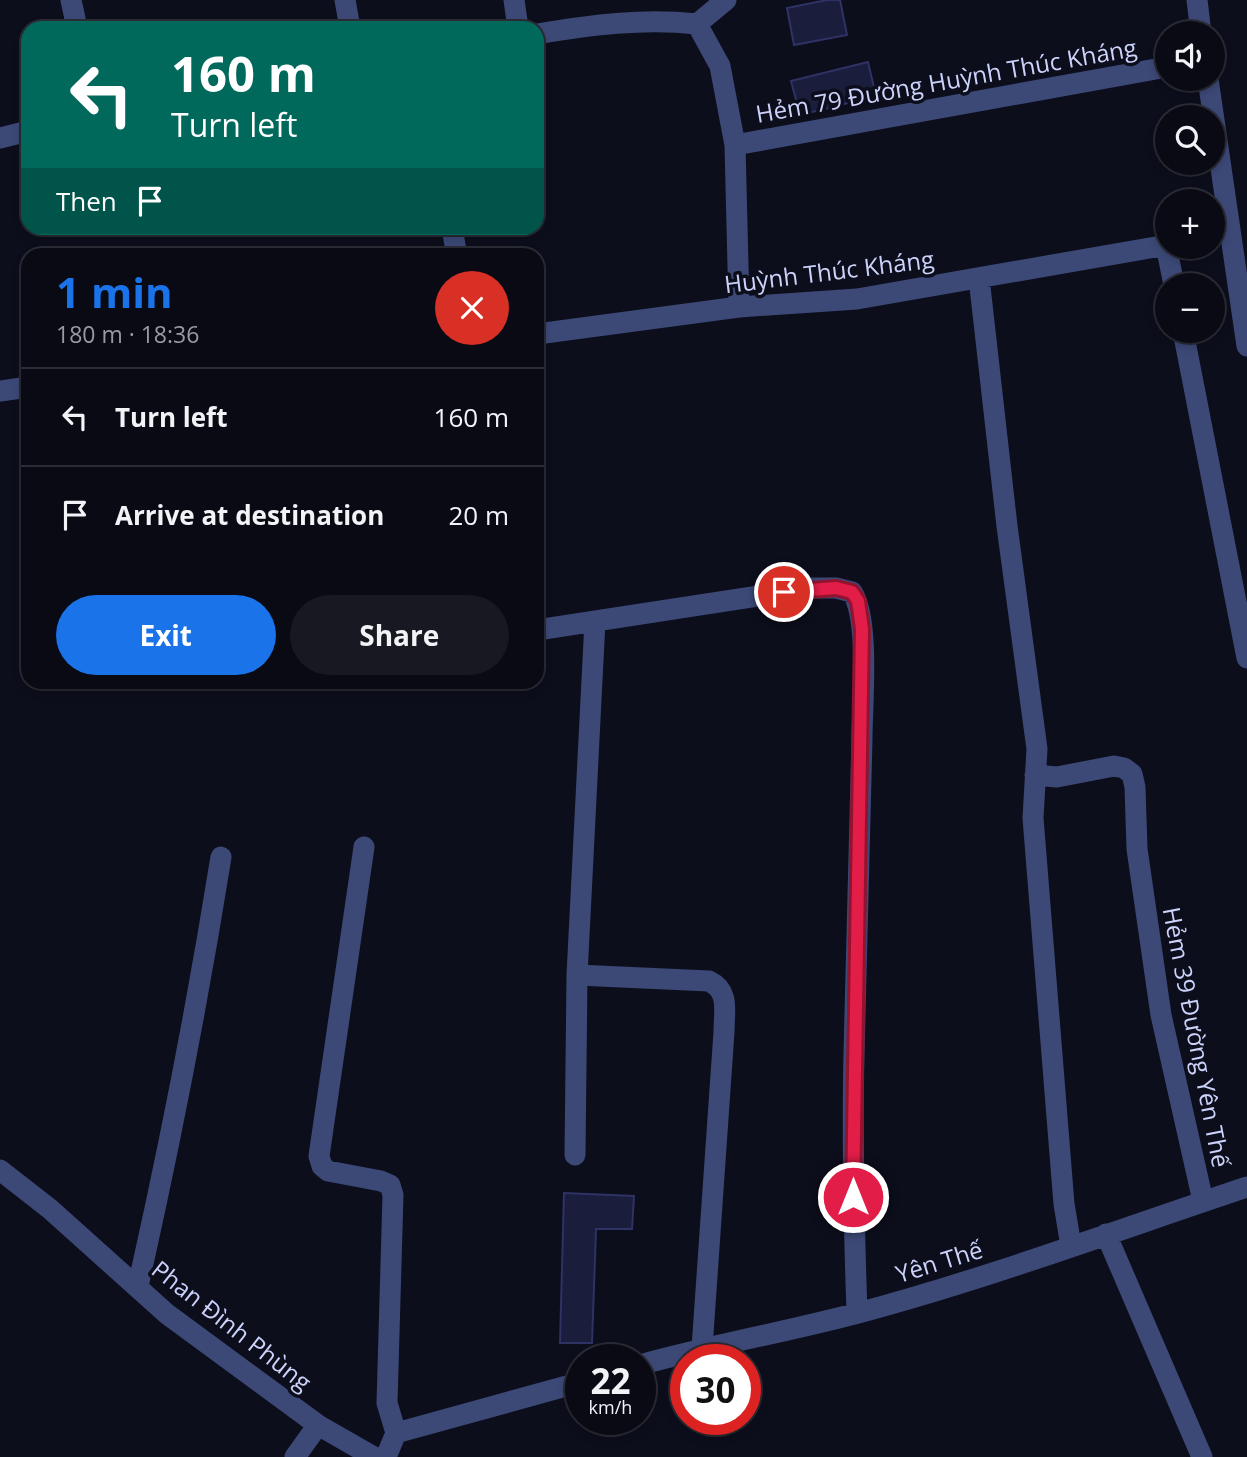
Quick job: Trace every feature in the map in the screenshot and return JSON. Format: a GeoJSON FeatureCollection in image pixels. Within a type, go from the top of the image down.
{"type":"FeatureCollection","features":[{"type":"Feature","properties":{"kind":"street"},"geometry":{"type":"LineString","coordinates":[[71,0],[76,21]]}},
{"type":"Feature","properties":{"kind":"street"},"geometry":{"type":"LineString","coordinates":[[345,0],[349,21]]}},
{"type":"Feature","properties":{"kind":"street"},"geometry":{"type":"LineString","coordinates":[[514,0],[517,21]]}},
{"type":"Feature","properties":{"kind":"street"},"geometry":{"type":"LineString","coordinates":[[544,33],[604,23],[662,20],[698,24],[726,0]]}},
{"type":"Feature","properties":{"kind":"street"},"geometry":{"type":"LineString","coordinates":[[1197,0],[1200,21]]}},
{"type":"Feature","properties":{"kind":"street"},"geometry":{"type":"LineString","coordinates":[[698,24],[720,66],[735,145],[739,307]]}},
{"type":"Feature","properties":{"kind":"street","name":"Hẻm 79 Đường Huỳnh Thúc Kháng"},"geometry":{"type":"LineString","coordinates":[[735,145],[1155,69]]}},
{"type":"Feature","properties":{"kind":"street"},"geometry":{"type":"LineString","coordinates":[[1210,91],[1247,345]]}},
{"type":"Feature","properties":{"kind":"street"},"geometry":{"type":"LineString","coordinates":[[0,138],[21,133]]}},
{"type":"Feature","properties":{"kind":"street","name":"Huỳnh Thúc Kháng"},"geometry":{"type":"LineString","coordinates":[[544,333],[739,307],[857,299],[1155,247]]}},
{"type":"Feature","properties":{"kind":"street"},"geometry":{"type":"LineString","coordinates":[[979,278],[1007,526],[1037,749],[1033,818],[1063,1205],[1071,1246]]}},
{"type":"Feature","properties":{"kind":"street"},"geometry":{"type":"LineString","coordinates":[[1185,343],[1247,658]]}},
{"type":"Feature","properties":{"kind":"street"},"geometry":{"type":"LineString","coordinates":[[0,391],[21,388]]}},
{"type":"Feature","properties":{"kind":"street"},"geometry":{"type":"LineString","coordinates":[[544,629],[811,588],[852,592],[858,601],[862,629],[862,710],[853,1197],[857,1313]]}},
{"type":"Feature","properties":{"kind":"street"},"geometry":{"type":"LineString","coordinates":[[575,1155],[577,975],[595,621]]}},
{"type":"Feature","properties":{"kind":"street","name":"Hẻm 39 Đường Yên Thế"},"geometry":{"type":"LineString","coordinates":[[1035,775],[1057,778],[1114,765],[1132,774],[1135,787],[1137,849],[1156,991],[1175,1088],[1203,1201]]}},
{"type":"Feature","properties":{"kind":"street"},"geometry":{"type":"LineString","coordinates":[[364,848],[319,1156],[322,1166],[328,1171],[381,1181],[390,1185],[393,1195],[387,1403],[397,1433],[387,1457]]}},
{"type":"Feature","properties":{"kind":"street"},"geometry":{"type":"LineString","coordinates":[[138,1286],[181,1091],[221,857]]}},
{"type":"Feature","properties":{"kind":"street"},"geometry":{"type":"LineString","coordinates":[[577,975],[709,981],[722,990],[724,1032],[702,1344]]}},
{"type":"Feature","properties":{"kind":"street","name":"Phan Đình Phùng"},"geometry":{"type":"LineString","coordinates":[[0,1170],[50,1209],[167,1314],[317,1425],[374,1457]]}},
{"type":"Feature","properties":{"kind":"street","name":"Yên Thế"},"geometry":{"type":"LineString","coordinates":[[720,1344],[857,1313],[1247,1187]]}},
{"type":"Feature","properties":{"kind":"street"},"geometry":{"type":"LineString","coordinates":[[1106,1234],[1202,1457]]}},
{"type":"Feature","properties":{"kind":"street"},"geometry":{"type":"LineString","coordinates":[[397,1433],[565,1386]]}},
{"type":"Feature","properties":{"kind":"street"},"geometry":{"type":"LineString","coordinates":[[295,1457],[317,1425]]}},
{"type":"Feature","properties":{"kind":"building"},"geometry":{"type":"Polygon","coordinates":[[[840,0],[847,35],[794,45],[787,8],[840,0]]]}},
{"type":"Feature","properties":{"kind":"building"},"geometry":{"type":"Polygon","coordinates":[[[868,62],[876,96],[800,115],[791,81],[868,62]]]}},
{"type":"Feature","properties":{"kind":"building"},"geometry":{"type":"Polygon","coordinates":[[[564,1193],[634,1196],[632,1229],[596,1229],[592,1343],[560,1343],[564,1193]]]}},
{"type":"Feature","properties":{"kind":"route"},"geometry":{"type":"LineString","coordinates":[[784,592],[836,588],[852,592],[858,601],[862,629],[853,1197]]}}]}
